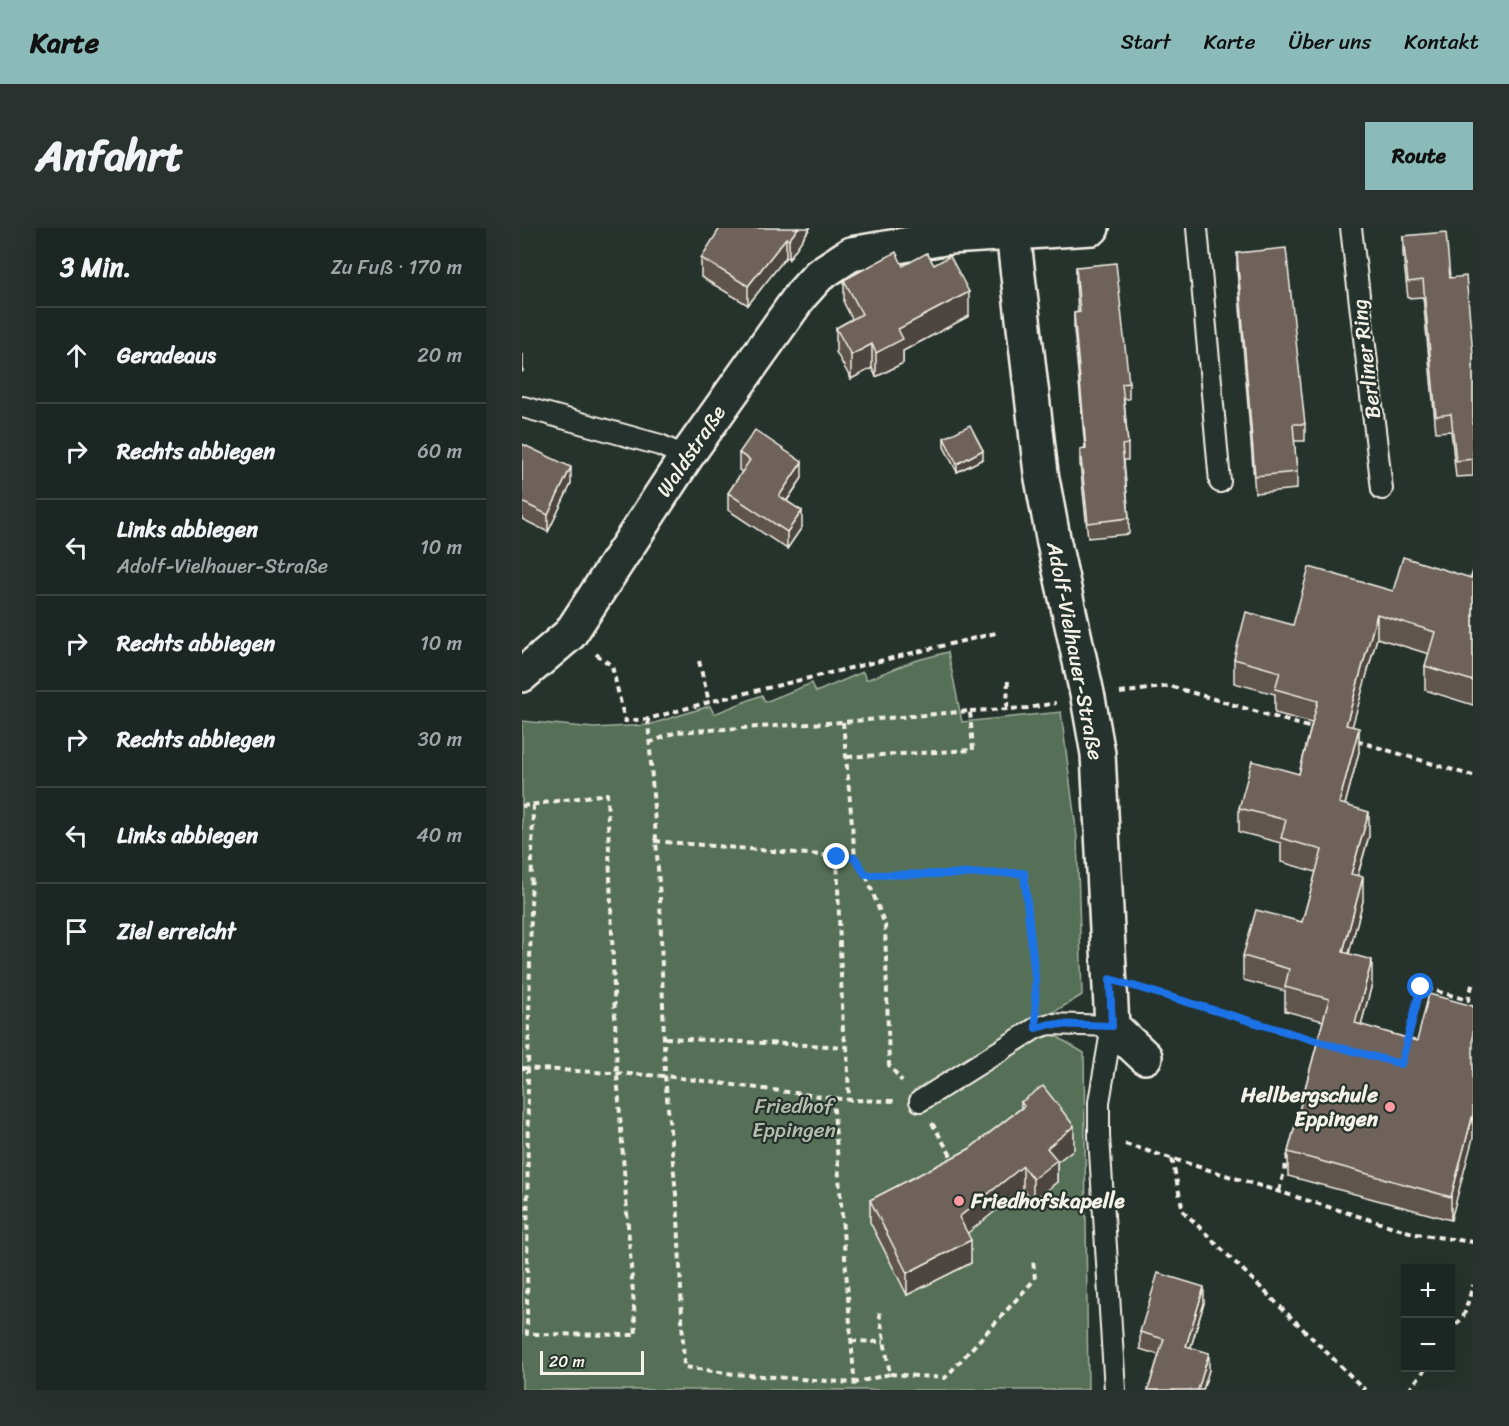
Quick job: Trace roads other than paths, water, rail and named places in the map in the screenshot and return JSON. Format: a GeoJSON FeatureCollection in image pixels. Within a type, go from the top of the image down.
{"type":"FeatureCollection","features":[{"type":"Feature","properties":{"kind":"street"},"geometry":{"type":"LineString","coordinates":[[852,241],[946,233],[1013,233],[1092,228]]}},
{"type":"Feature","properties":{"kind":"street","name":"Adolf-Vielhauer-Straße"},"geometry":{"type":"LineString","coordinates":[[1013,233],[1041,473],[1098,754],[1112,1026]]}},
{"type":"Feature","properties":{"kind":"street","name":"Waldstraße"},"geometry":{"type":"LineString","coordinates":[[522,675],[570,634],[686,457],[801,295],[852,241]]}},
{"type":"Feature","properties":{"kind":"street"},"geometry":{"type":"LineString","coordinates":[[1112,1026],[1145,1057]]}},
{"type":"Feature","properties":{"kind":"lane"},"geometry":{"type":"LineString","coordinates":[[1197,228],[1220,482]]}},
{"type":"Feature","properties":{"kind":"lane","name":"Berliner Ring"},"geometry":{"type":"LineString","coordinates":[[1351,228],[1382,489]]}},
{"type":"Feature","properties":{"kind":"lane"},"geometry":{"type":"LineString","coordinates":[[523,407],[660,445],[686,457]]}},
{"type":"Feature","properties":{"kind":"lane"},"geometry":{"type":"LineString","coordinates":[[920,1101],[1036,1028],[1050,1024],[1112,1026],[1099,1102],[1099,1136],[1115,1390]]}},
{"type":"Feature","properties":{"kind":"place","name":"Hellbergschule Eppingen"},"geometry":{"type":"Point","coordinates":[1390,1107]}},
{"type":"Feature","properties":{"kind":"place","name":"Friedhofskapelle"},"geometry":{"type":"Point","coordinates":[959,1201]}},
{"type":"Feature","properties":{"kind":"park label","name":"Friedhof Eppingen"},"geometry":{"type":"Point","coordinates":[794,1118]}}]}
